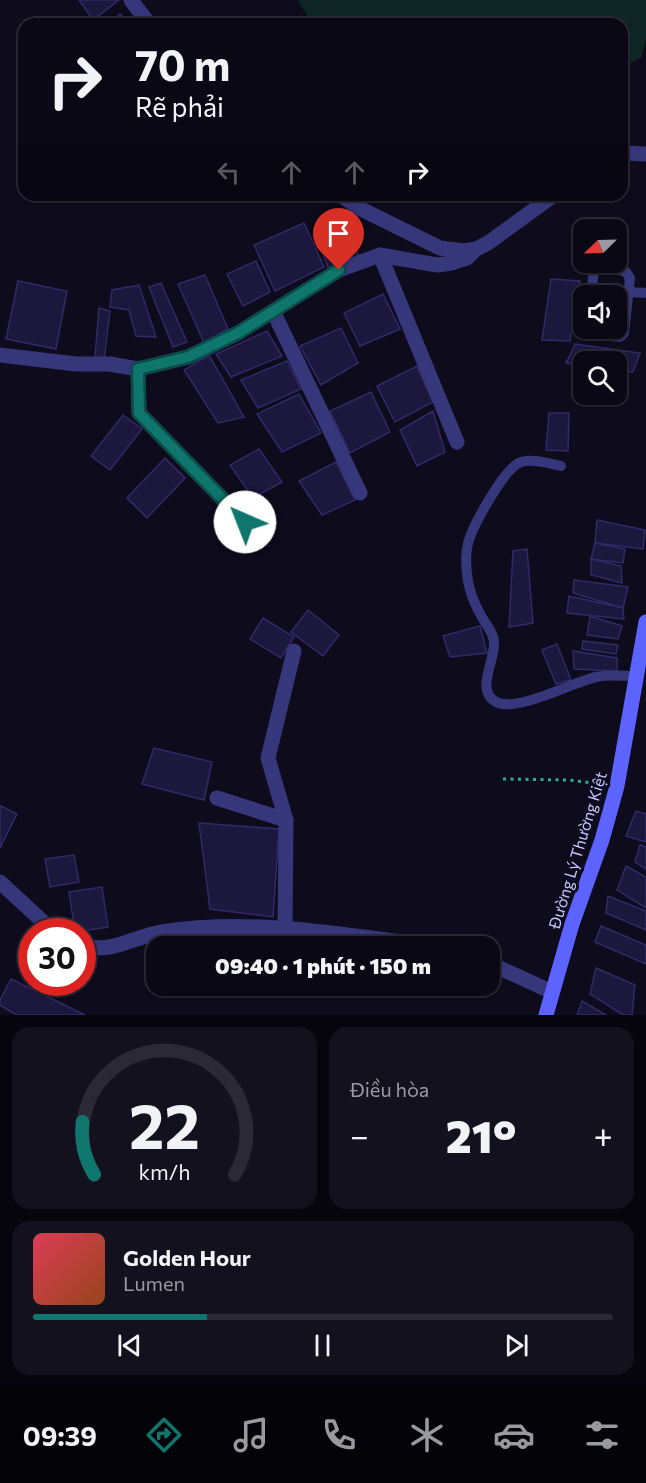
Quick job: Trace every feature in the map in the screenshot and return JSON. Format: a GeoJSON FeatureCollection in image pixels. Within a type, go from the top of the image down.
{"type":"FeatureCollection","features":[{"type":"Feature","properties":{"kind":"main road","name":"Đường Lý Thường Kiệt"},"geometry":{"type":"LineString","coordinates":[[546,1015],[572,924],[602,840],[617,786],[646,622]]}},
{"type":"Feature","properties":{"kind":"street"},"geometry":{"type":"LineString","coordinates":[[130,0],[144,18]]}},
{"type":"Feature","properties":{"kind":"street"},"geometry":{"type":"LineString","coordinates":[[628,153],[646,154]]}},
{"type":"Feature","properties":{"kind":"street"},"geometry":{"type":"LineString","coordinates":[[348,201],[440,248],[452,251],[476,249]]}},
{"type":"Feature","properties":{"kind":"street"},"geometry":{"type":"LineString","coordinates":[[0,355],[66,363],[110,364],[138,369],[188,357],[238,333],[339,270],[380,255],[437,265],[466,258],[546,201]]}},
{"type":"Feature","properties":{"kind":"street"},"geometry":{"type":"LineString","coordinates":[[380,255],[457,442]]}},
{"type":"Feature","properties":{"kind":"street"},"geometry":{"type":"LineString","coordinates":[[273,311],[360,493]]}},
{"type":"Feature","properties":{"kind":"street"},"geometry":{"type":"LineString","coordinates":[[138,369],[139,413],[245,522]]}},
{"type":"Feature","properties":{"kind":"street"},"geometry":{"type":"LineString","coordinates":[[285,929],[285,820],[268,758],[294,651]]}},
{"type":"Feature","properties":{"kind":"street"},"geometry":{"type":"LineString","coordinates":[[217,798],[285,820]]}},
{"type":"Feature","properties":{"kind":"street"},"geometry":{"type":"LineString","coordinates":[[0,882],[39,918]]}},
{"type":"Feature","properties":{"kind":"street"},"geometry":{"type":"LineString","coordinates":[[96,947],[115,947],[154,933],[174,930],[255,927],[357,936]]}},
{"type":"Feature","properties":{"kind":"street"},"geometry":{"type":"LineString","coordinates":[[500,968],[552,992]]}},
{"type":"Feature","properties":{"kind":"lane"},"geometry":{"type":"LineString","coordinates":[[592,285],[594,269],[599,267],[625,271],[630,278],[627,308]]}},
{"type":"Feature","properties":{"kind":"lane"},"geometry":{"type":"LineString","coordinates":[[629,292],[646,293]]}},
{"type":"Feature","properties":{"kind":"lane"},"geometry":{"type":"LineString","coordinates":[[561,466],[523,461],[514,465],[501,480],[469,541],[468,583],[483,618],[493,633],[495,645],[486,681],[489,695],[497,703],[512,705],[526,703],[582,680],[600,676],[637,676]]}},
{"type":"Feature","properties":{"kind":"path"},"geometry":{"type":"LineString","coordinates":[[503,779],[569,780],[617,786]]}},
{"type":"Feature","properties":{"kind":"green space"},"geometry":{"type":"Polygon","coordinates":[[[298,0],[646,0],[646,39],[641,58],[628,64],[628,18],[308,18],[298,0]]]}},
{"type":"Feature","properties":{"kind":"building"},"geometry":{"type":"Polygon","coordinates":[[[79,0],[119,0],[96,18],[92,18],[79,0]]]}},
{"type":"Feature","properties":{"kind":"building"},"geometry":{"type":"Polygon","coordinates":[[[304,223],[324,267],[275,291],[254,245],[304,223]]]}},
{"type":"Feature","properties":{"kind":"building"},"geometry":{"type":"Polygon","coordinates":[[[353,239],[359,258],[329,270],[322,251],[353,239]]]}},
{"type":"Feature","properties":{"kind":"building"},"geometry":{"type":"Polygon","coordinates":[[[256,261],[270,292],[243,306],[227,274],[256,261]]]}},
{"type":"Feature","properties":{"kind":"building"},"geometry":{"type":"Polygon","coordinates":[[[205,275],[228,329],[204,343],[178,284],[205,275]]]}},
{"type":"Feature","properties":{"kind":"building"},"geometry":{"type":"Polygon","coordinates":[[[551,279],[580,281],[579,285],[573,285],[573,323],[570,341],[542,340],[551,279]]]}},
{"type":"Feature","properties":{"kind":"building"},"geometry":{"type":"Polygon","coordinates":[[[18,281],[67,291],[56,349],[6,339],[18,281]]]}},
{"type":"Feature","properties":{"kind":"building"},"geometry":{"type":"Polygon","coordinates":[[[161,283],[187,342],[173,347],[149,287],[161,283]]]}},
{"type":"Feature","properties":{"kind":"building"},"geometry":{"type":"Polygon","coordinates":[[[139,285],[156,337],[136,336],[129,310],[110,307],[112,290],[139,285]]]}},
{"type":"Feature","properties":{"kind":"building"},"geometry":{"type":"Polygon","coordinates":[[[383,294],[400,329],[360,346],[344,313],[383,294]]]}},
{"type":"Feature","properties":{"kind":"building"},"geometry":{"type":"Polygon","coordinates":[[[99,308],[110,311],[104,360],[95,356],[99,308]]]}},
{"type":"Feature","properties":{"kind":"building"},"geometry":{"type":"Polygon","coordinates":[[[341,328],[358,363],[321,385],[300,346],[341,328]]]}},
{"type":"Feature","properties":{"kind":"building"},"geometry":{"type":"Polygon","coordinates":[[[267,331],[282,356],[231,377],[216,354],[267,331]]]}},
{"type":"Feature","properties":{"kind":"building"},"geometry":{"type":"Polygon","coordinates":[[[575,344],[626,351],[573,351],[573,364],[566,363],[575,344]]]}},
{"type":"Feature","properties":{"kind":"building"},"geometry":{"type":"Polygon","coordinates":[[[627,351],[640,353],[633,372],[627,371],[627,351]]]}},
{"type":"Feature","properties":{"kind":"building"},"geometry":{"type":"Polygon","coordinates":[[[209,355],[244,417],[218,423],[184,370],[209,355]]]}},
{"type":"Feature","properties":{"kind":"building"},"geometry":{"type":"Polygon","coordinates":[[[287,361],[301,389],[258,408],[241,380],[287,361]]]}},
{"type":"Feature","properties":{"kind":"building"},"geometry":{"type":"Polygon","coordinates":[[[417,366],[433,402],[395,422],[377,386],[417,366]]]}},
{"type":"Feature","properties":{"kind":"building"},"geometry":{"type":"Polygon","coordinates":[[[371,392],[390,432],[350,453],[330,411],[371,392]]]}},
{"type":"Feature","properties":{"kind":"building"},"geometry":{"type":"Polygon","coordinates":[[[299,394],[321,433],[282,452],[257,414],[299,394]]]}},
{"type":"Feature","properties":{"kind":"building"},"geometry":{"type":"Polygon","coordinates":[[[433,411],[445,452],[417,466],[400,430],[433,411]]]}},
{"type":"Feature","properties":{"kind":"building"},"geometry":{"type":"Polygon","coordinates":[[[549,413],[569,413],[568,451],[546,450],[549,413]]]}},
{"type":"Feature","properties":{"kind":"building"},"geometry":{"type":"Polygon","coordinates":[[[123,415],[142,429],[110,470],[91,456],[123,415]]]}},
{"type":"Feature","properties":{"kind":"building"},"geometry":{"type":"Polygon","coordinates":[[[259,449],[282,482],[253,498],[230,465],[259,449]]]}},
{"type":"Feature","properties":{"kind":"building"},"geometry":{"type":"Polygon","coordinates":[[[165,458],[185,478],[147,518],[127,498],[165,458]]]}},
{"type":"Feature","properties":{"kind":"building"},"geometry":{"type":"Polygon","coordinates":[[[336,462],[355,500],[322,515],[299,481],[336,462]]]}},
{"type":"Feature","properties":{"kind":"building"},"geometry":{"type":"Polygon","coordinates":[[[597,520],[645,530],[643,549],[595,543],[597,520]]]}},
{"type":"Feature","properties":{"kind":"building"},"geometry":{"type":"Polygon","coordinates":[[[595,543],[625,549],[623,563],[591,559],[595,543]]]}},
{"type":"Feature","properties":{"kind":"building"},"geometry":{"type":"Polygon","coordinates":[[[527,549],[533,623],[509,627],[513,551],[527,549]]]}},
{"type":"Feature","properties":{"kind":"building"},"geometry":{"type":"Polygon","coordinates":[[[591,559],[621,566],[622,583],[591,575],[591,559]]]}},
{"type":"Feature","properties":{"kind":"building"},"geometry":{"type":"Polygon","coordinates":[[[574,580],[628,587],[623,608],[573,593],[574,580]]]}},
{"type":"Feature","properties":{"kind":"building"},"geometry":{"type":"Polygon","coordinates":[[[569,596],[623,608],[624,619],[567,613],[569,596]]]}},
{"type":"Feature","properties":{"kind":"building"},"geometry":{"type":"Polygon","coordinates":[[[308,610],[339,635],[323,656],[291,632],[308,610]]]}},
{"type":"Feature","properties":{"kind":"building"},"geometry":{"type":"Polygon","coordinates":[[[590,616],[622,626],[618,639],[587,635],[590,616]]]}},
{"type":"Feature","properties":{"kind":"building"},"geometry":{"type":"Polygon","coordinates":[[[263,618],[294,637],[281,658],[250,639],[263,618]]]}},
{"type":"Feature","properties":{"kind":"building"},"geometry":{"type":"Polygon","coordinates":[[[480,626],[487,653],[450,657],[443,636],[480,626]]]}},
{"type":"Feature","properties":{"kind":"building"},"geometry":{"type":"Polygon","coordinates":[[[583,641],[618,645],[616,654],[582,649],[583,641]]]}},
{"type":"Feature","properties":{"kind":"building"},"geometry":{"type":"Polygon","coordinates":[[[557,644],[571,680],[556,684],[542,650],[557,644]]]}},
{"type":"Feature","properties":{"kind":"building"},"geometry":{"type":"Polygon","coordinates":[[[573,651],[617,658],[617,671],[574,669],[573,651]]]}},
{"type":"Feature","properties":{"kind":"building"},"geometry":{"type":"Polygon","coordinates":[[[154,748],[212,762],[204,800],[142,784],[154,748]]]}},
{"type":"Feature","properties":{"kind":"building"},"geometry":{"type":"Polygon","coordinates":[[[1,806],[17,814],[0,848],[0,808],[1,806]]]}},
{"type":"Feature","properties":{"kind":"building"},"geometry":{"type":"Polygon","coordinates":[[[636,811],[646,814],[646,842],[626,836],[636,811]]]}},
{"type":"Feature","properties":{"kind":"building"},"geometry":{"type":"Polygon","coordinates":[[[199,823],[279,829],[273,917],[210,909],[199,823]]]}},
{"type":"Feature","properties":{"kind":"building"},"geometry":{"type":"Polygon","coordinates":[[[640,845],[646,847],[646,869],[635,862],[640,845]]]}},
{"type":"Feature","properties":{"kind":"building"},"geometry":{"type":"Polygon","coordinates":[[[74,855],[79,882],[50,887],[45,859],[74,855]]]}},
{"type":"Feature","properties":{"kind":"building"},"geometry":{"type":"Polygon","coordinates":[[[626,866],[646,877],[646,908],[617,890],[626,866]]]}},
{"type":"Feature","properties":{"kind":"building"},"geometry":{"type":"Polygon","coordinates":[[[102,887],[108,927],[96,929],[96,918],[73,918],[69,892],[102,887]]]}},
{"type":"Feature","properties":{"kind":"building"},"geometry":{"type":"Polygon","coordinates":[[[608,896],[646,911],[646,930],[606,913],[608,896]]]}},
{"type":"Feature","properties":{"kind":"building"},"geometry":{"type":"Polygon","coordinates":[[[601,926],[646,945],[646,964],[595,942],[601,926]]]}},
{"type":"Feature","properties":{"kind":"building"},"geometry":{"type":"Polygon","coordinates":[[[596,968],[635,985],[632,1015],[623,1015],[590,994],[596,968]]]}},
{"type":"Feature","properties":{"kind":"building"},"geometry":{"type":"Polygon","coordinates":[[[11,979],[18,982],[18,996],[46,996],[85,1015],[16,1015],[0,1005],[0,1000],[11,979]]]}},
{"type":"Feature","properties":{"kind":"building"},"geometry":{"type":"Polygon","coordinates":[[[582,1001],[606,1015],[577,1015],[582,1001]]]}},
{"type":"Feature","properties":{"kind":"route"},"geometry":{"type":"LineString","coordinates":[[245,522],[139,413],[138,369],[188,357],[238,333],[339,270]]}}]}
